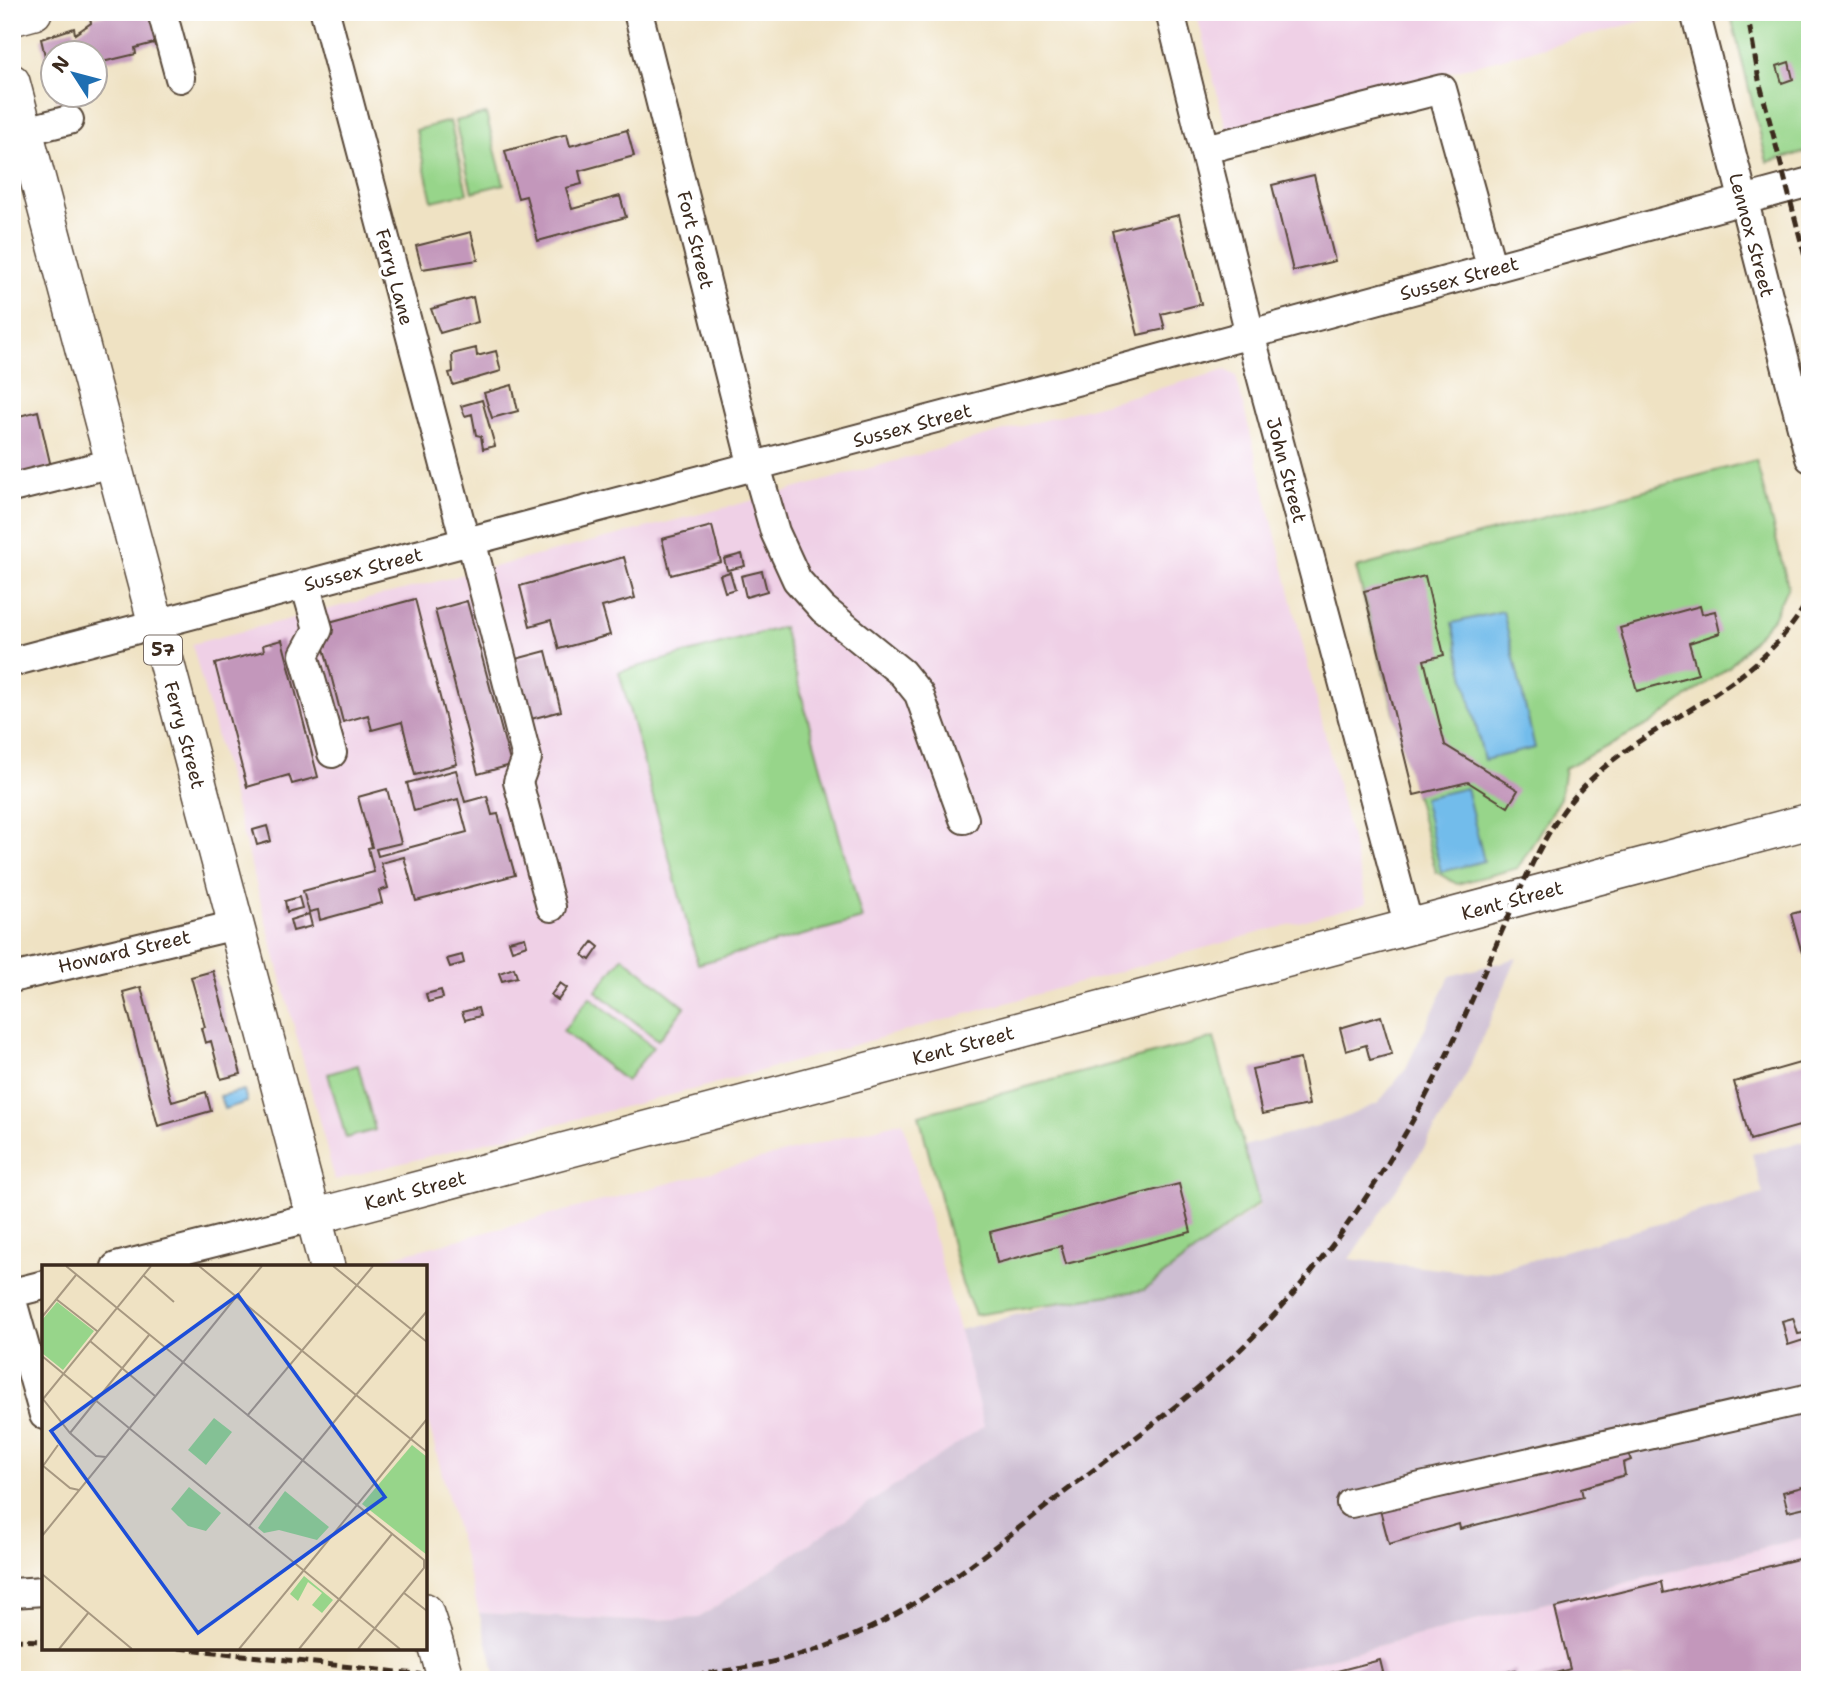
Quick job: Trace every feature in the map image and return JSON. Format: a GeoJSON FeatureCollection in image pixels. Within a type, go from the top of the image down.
{"type":"FeatureCollection","features":[{"type":"Feature","properties":{"kind":"main road"},"geometry":{"type":"LineString","coordinates":[[12,18],[34,12]]}},
{"type":"Feature","properties":{"kind":"main road","name":"Ferry Street"},"geometry":{"type":"LineString","coordinates":[[12,82],[326,1265]]}},
{"type":"Feature","properties":{"kind":"main road","name":"Kent Street"},"geometry":{"type":"LineString","coordinates":[[313,1217],[1810,821]]}},
{"type":"Feature","properties":{"kind":"main road"},"geometry":{"type":"LineString","coordinates":[[429,1623],[446,1680]]}},
{"type":"Feature","properties":{"kind":"street"},"geometry":{"type":"LineString","coordinates":[[162,12],[180,78]]}},
{"type":"Feature","properties":{"kind":"street","name":"Ferry Lane"},"geometry":{"type":"LineString","coordinates":[[325,12],[527,758],[518,782],[551,907]]}},
{"type":"Feature","properties":{"kind":"street","name":"Fort Street"},"geometry":{"type":"LineString","coordinates":[[638,12],[755,467],[775,532],[797,580],[823,609],[902,673],[919,694],[964,819]]}},
{"type":"Feature","properties":{"kind":"street","name":"John Street"},"geometry":{"type":"LineString","coordinates":[[1170,12],[1250,334],[1409,927]]}},
{"type":"Feature","properties":{"kind":"street","name":"Lennox Street"},"geometry":{"type":"LineString","coordinates":[[1695,12],[1810,458]]}},
{"type":"Feature","properties":{"kind":"street"},"geometry":{"type":"LineString","coordinates":[[1205,149],[1442,89],[1492,269]]}},
{"type":"Feature","properties":{"kind":"street"},"geometry":{"type":"LineString","coordinates":[[24,131],[69,120]]}},
{"type":"Feature","properties":{"kind":"street","name":"Sussex Street"},"geometry":{"type":"LineString","coordinates":[[12,662],[156,626],[468,540],[755,467],[1810,182]]}},
{"type":"Feature","properties":{"kind":"street"},"geometry":{"type":"LineString","coordinates":[[12,488],[113,463]]}},
{"type":"Feature","properties":{"kind":"street"},"geometry":{"type":"LineString","coordinates":[[304,584],[318,629],[304,655],[332,753]]}},
{"type":"Feature","properties":{"kind":"street","name":"Howard Street"},"geometry":{"type":"LineString","coordinates":[[12,978],[236,925]]}},
{"type":"Feature","properties":{"kind":"street","name":"Kent Street"},"geometry":{"type":"LineString","coordinates":[[125,1265],[313,1217]]}},
{"type":"Feature","properties":{"kind":"street"},"geometry":{"type":"LineString","coordinates":[[12,1293],[42,1286]]}},
{"type":"Feature","properties":{"kind":"street"},"geometry":{"type":"LineString","coordinates":[[12,1301],[42,1408]]}},
{"type":"Feature","properties":{"kind":"street"},"geometry":{"type":"LineString","coordinates":[[1351,1503],[1810,1398]]}},
{"type":"Feature","properties":{"kind":"street"},"geometry":{"type":"LineString","coordinates":[[12,1593],[42,1591]]}},
{"type":"Feature","properties":{"kind":"shaded area"},"geometry":{"type":"Polygon","coordinates":[[[1196,12],[1660,12],[1661,16],[1227,131],[1196,12]]]}},
{"type":"Feature","properties":{"kind":"shaded area"},"geometry":{"type":"Polygon","coordinates":[[[1226,370],[1236,376],[1367,903],[699,1088],[335,1180],[192,644],[747,502],[1226,370]]]}},
{"type":"Feature","properties":{"kind":"shaded area"},"geometry":{"type":"Polygon","coordinates":[[[1517,958],[1467,1073],[1424,1148],[1349,1259],[1484,1274],[1763,1194],[1752,1154],[1810,1140],[1810,1536],[1243,1680],[497,1680],[479,1613],[631,1621],[699,1618],[984,1426],[959,1330],[1162,1276],[1259,1206],[1244,1146],[1339,1120],[1378,1103],[1405,1070],[1450,976],[1517,958]]]}},
{"type":"Feature","properties":{"kind":"shaded area"},"geometry":{"type":"Polygon","coordinates":[[[903,1121],[985,1426],[699,1618],[631,1621],[479,1613],[427,1418],[427,1265],[386,1265],[385,1259],[903,1121]]]}},
{"type":"Feature","properties":{"kind":"shaded area"},"geometry":{"type":"Polygon","coordinates":[[[1810,1536],[1810,1680],[1243,1680],[1810,1536]]]}},
{"type":"Feature","properties":{"kind":"green space"},"geometry":{"type":"Polygon","coordinates":[[[1730,12],[1810,12],[1810,151],[1767,162],[1730,12]]]}},
{"type":"Feature","properties":{"kind":"green space"},"geometry":{"type":"Polygon","coordinates":[[[486,114],[504,184],[472,192],[455,121],[486,114]]]}},
{"type":"Feature","properties":{"kind":"green space"},"geometry":{"type":"Polygon","coordinates":[[[450,121],[467,193],[432,201],[416,130],[450,121]]]}},
{"type":"Feature","properties":{"kind":"green space"},"geometry":{"type":"Polygon","coordinates":[[[1756,460],[1788,586],[1773,618],[1730,666],[1653,722],[1565,768],[1560,798],[1518,868],[1457,884],[1436,872],[1356,568],[1756,460]]]}},
{"type":"Feature","properties":{"kind":"green space"},"geometry":{"type":"Polygon","coordinates":[[[783,627],[862,919],[698,964],[619,672],[783,627]]]}},
{"type":"Feature","properties":{"kind":"green space"},"geometry":{"type":"Polygon","coordinates":[[[623,957],[685,1007],[658,1040],[596,991],[623,957]]]}},
{"type":"Feature","properties":{"kind":"green space"},"geometry":{"type":"Polygon","coordinates":[[[590,997],[653,1047],[626,1081],[563,1031],[590,997]]]}},
{"type":"Feature","properties":{"kind":"green space"},"geometry":{"type":"Polygon","coordinates":[[[1214,1038],[1259,1203],[1144,1290],[975,1315],[962,1284],[919,1115],[1214,1038]]]}},
{"type":"Feature","properties":{"kind":"green space"},"geometry":{"type":"Polygon","coordinates":[[[358,1065],[375,1130],[346,1138],[328,1074],[358,1065]]]}},
{"type":"Feature","properties":{"kind":"water"},"geometry":{"type":"Polygon","coordinates":[[[1503,611],[1535,748],[1484,760],[1452,623],[1503,611]]]}},
{"type":"Feature","properties":{"kind":"water"},"geometry":{"type":"Polygon","coordinates":[[[1466,788],[1484,861],[1441,872],[1423,798],[1466,788]]]}},
{"type":"Feature","properties":{"kind":"water"},"geometry":{"type":"Polygon","coordinates":[[[244,1090],[247,1102],[224,1109],[220,1096],[244,1090]]]}},
{"type":"Feature","properties":{"kind":"building"},"geometry":{"type":"Polygon","coordinates":[[[114,12],[154,12],[162,45],[155,46],[154,43],[135,48],[136,54],[108,61],[108,38],[44,38],[74,28],[75,34],[91,23],[90,18],[114,12]]]}},
{"type":"Feature","properties":{"kind":"building"},"geometry":{"type":"Polygon","coordinates":[[[1789,62],[1793,79],[1782,83],[1777,66],[1789,62]]]}},
{"type":"Feature","properties":{"kind":"building"},"geometry":{"type":"Polygon","coordinates":[[[627,130],[634,156],[579,171],[582,184],[566,188],[572,209],[620,196],[626,217],[538,241],[526,196],[518,198],[505,151],[567,134],[570,146],[627,130]]]}},
{"type":"Feature","properties":{"kind":"building"},"geometry":{"type":"Polygon","coordinates":[[[1314,175],[1335,261],[1293,271],[1272,185],[1314,175]]]}},
{"type":"Feature","properties":{"kind":"building"},"geometry":{"type":"Polygon","coordinates":[[[1179,215],[1201,304],[1161,314],[1165,329],[1138,335],[1112,231],[1179,215]]]}},
{"type":"Feature","properties":{"kind":"building"},"geometry":{"type":"Polygon","coordinates":[[[471,232],[478,260],[422,269],[416,246],[471,232]]]}},
{"type":"Feature","properties":{"kind":"building"},"geometry":{"type":"Polygon","coordinates":[[[473,297],[478,322],[440,333],[431,309],[473,297]]]}},
{"type":"Feature","properties":{"kind":"building"},"geometry":{"type":"Polygon","coordinates":[[[476,348],[477,356],[496,351],[501,371],[453,385],[449,373],[453,372],[452,354],[476,348]]]}},
{"type":"Feature","properties":{"kind":"building"},"geometry":{"type":"Polygon","coordinates":[[[512,385],[518,411],[492,418],[484,393],[512,385]]]}},
{"type":"Feature","properties":{"kind":"building"},"geometry":{"type":"Polygon","coordinates":[[[482,400],[495,446],[483,449],[481,436],[476,435],[472,414],[465,416],[461,406],[482,400]]]}},
{"type":"Feature","properties":{"kind":"building"},"geometry":{"type":"Polygon","coordinates":[[[38,411],[52,471],[12,481],[12,418],[38,411]]]}},
{"type":"Feature","properties":{"kind":"building"},"geometry":{"type":"Polygon","coordinates":[[[712,526],[721,562],[671,575],[662,539],[712,526]]]}},
{"type":"Feature","properties":{"kind":"building"},"geometry":{"type":"Polygon","coordinates":[[[742,554],[745,566],[727,570],[724,559],[742,554]]]}},
{"type":"Feature","properties":{"kind":"building"},"geometry":{"type":"Polygon","coordinates":[[[624,557],[635,598],[602,607],[610,635],[559,649],[551,620],[530,626],[520,586],[624,557]]]}},
{"type":"Feature","properties":{"kind":"building"},"geometry":{"type":"Polygon","coordinates":[[[762,571],[767,591],[746,597],[741,576],[762,571]]]}},
{"type":"Feature","properties":{"kind":"building"},"geometry":{"type":"Polygon","coordinates":[[[730,572],[735,589],[725,592],[720,575],[730,572]]]}},
{"type":"Feature","properties":{"kind":"building"},"geometry":{"type":"Polygon","coordinates":[[[1425,576],[1444,655],[1424,660],[1445,745],[1518,790],[1508,807],[1468,782],[1414,795],[1364,591],[1425,576]]]}},
{"type":"Feature","properties":{"kind":"building"},"geometry":{"type":"Polygon","coordinates":[[[415,599],[457,764],[415,775],[402,722],[372,730],[368,715],[343,722],[318,625],[415,599]]]}},
{"type":"Feature","properties":{"kind":"building"},"geometry":{"type":"Polygon","coordinates":[[[467,601],[511,765],[478,774],[435,610],[467,601]]]}},
{"type":"Feature","properties":{"kind":"building"},"geometry":{"type":"Polygon","coordinates":[[[1700,606],[1702,614],[1715,611],[1720,633],[1689,643],[1698,674],[1637,691],[1620,628],[1700,606]]]}},
{"type":"Feature","properties":{"kind":"building"},"geometry":{"type":"Polygon","coordinates":[[[282,640],[318,777],[292,784],[289,775],[247,787],[215,664],[264,651],[263,645],[282,640]]]}},
{"type":"Feature","properties":{"kind":"building"},"geometry":{"type":"Polygon","coordinates":[[[546,651],[561,711],[531,719],[516,659],[546,651]]]}},
{"type":"Feature","properties":{"kind":"building"},"geometry":{"type":"Polygon","coordinates":[[[456,770],[465,802],[487,796],[492,815],[498,814],[515,875],[416,901],[404,857],[381,863],[388,888],[379,891],[382,903],[320,920],[318,910],[309,912],[303,891],[374,872],[368,848],[372,847],[358,797],[387,789],[401,843],[376,849],[378,856],[467,832],[458,799],[414,811],[407,783],[456,770]]]}},
{"type":"Feature","properties":{"kind":"building"},"geometry":{"type":"Polygon","coordinates":[[[267,826],[271,841],[257,845],[253,830],[267,826]]]}},
{"type":"Feature","properties":{"kind":"building"},"geometry":{"type":"Polygon","coordinates":[[[299,897],[302,908],[287,912],[285,901],[299,897]]]}},
{"type":"Feature","properties":{"kind":"building"},"geometry":{"type":"Polygon","coordinates":[[[1810,909],[1810,950],[1802,953],[1791,914],[1810,909]]]}},
{"type":"Feature","properties":{"kind":"building"},"geometry":{"type":"Polygon","coordinates":[[[309,914],[312,926],[293,931],[290,920],[309,914]]]}},
{"type":"Feature","properties":{"kind":"building"},"geometry":{"type":"Polygon","coordinates":[[[525,937],[527,945],[512,950],[509,941],[525,937]]]}},
{"type":"Feature","properties":{"kind":"building"},"geometry":{"type":"Polygon","coordinates":[[[593,942],[599,947],[590,960],[583,955],[593,942]]]}},
{"type":"Feature","properties":{"kind":"building"},"geometry":{"type":"Polygon","coordinates":[[[462,955],[464,963],[450,967],[447,959],[462,955]]]}},
{"type":"Feature","properties":{"kind":"building"},"geometry":{"type":"Polygon","coordinates":[[[514,968],[517,977],[502,981],[499,973],[514,968]]]}},
{"type":"Feature","properties":{"kind":"building"},"geometry":{"type":"Polygon","coordinates":[[[213,971],[241,1074],[221,1079],[211,1041],[205,1043],[201,1028],[205,1027],[191,977],[213,971]]]}},
{"type":"Feature","properties":{"kind":"building"},"geometry":{"type":"Polygon","coordinates":[[[560,983],[567,988],[558,1000],[551,995],[560,983]]]}},
{"type":"Feature","properties":{"kind":"building"},"geometry":{"type":"Polygon","coordinates":[[[141,987],[172,1102],[206,1092],[211,1111],[158,1126],[123,992],[141,987]]]}},
{"type":"Feature","properties":{"kind":"building"},"geometry":{"type":"Polygon","coordinates":[[[441,990],[443,998],[428,1002],[426,994],[441,990]]]}},
{"type":"Feature","properties":{"kind":"building"},"geometry":{"type":"Polygon","coordinates":[[[478,1008],[480,1016],[465,1020],[462,1012],[478,1008]]]}},
{"type":"Feature","properties":{"kind":"building"},"geometry":{"type":"Polygon","coordinates":[[[1381,1016],[1392,1054],[1370,1060],[1366,1045],[1346,1051],[1340,1028],[1381,1016]]]}},
{"type":"Feature","properties":{"kind":"building"},"geometry":{"type":"Polygon","coordinates":[[[1300,1059],[1309,1105],[1262,1114],[1252,1069],[1300,1059]]]}},
{"type":"Feature","properties":{"kind":"building"},"geometry":{"type":"Polygon","coordinates":[[[1810,1060],[1810,1123],[1750,1140],[1734,1082],[1810,1060]]]}},
{"type":"Feature","properties":{"kind":"building"},"geometry":{"type":"Polygon","coordinates":[[[1179,1184],[1191,1232],[1066,1264],[1061,1246],[997,1263],[990,1232],[1179,1184]]]}},
{"type":"Feature","properties":{"kind":"building"},"geometry":{"type":"Polygon","coordinates":[[[1793,1318],[1798,1334],[1810,1332],[1810,1338],[1788,1345],[1782,1321],[1793,1318]]]}},
{"type":"Feature","properties":{"kind":"building"},"geometry":{"type":"Polygon","coordinates":[[[1628,1453],[1631,1460],[1623,1463],[1625,1475],[1581,1488],[1583,1497],[1460,1529],[1459,1524],[1389,1544],[1379,1506],[1628,1453]]]}},
{"type":"Feature","properties":{"kind":"building"},"geometry":{"type":"Polygon","coordinates":[[[1810,1485],[1810,1506],[1788,1511],[1783,1492],[1810,1485]]]}},
{"type":"Feature","properties":{"kind":"building"},"geometry":{"type":"Polygon","coordinates":[[[1810,1556],[1810,1680],[1530,1680],[1570,1669],[1555,1608],[1661,1582],[1663,1593],[1810,1556]]]}},
{"type":"Feature","properties":{"kind":"building"},"geometry":{"type":"Polygon","coordinates":[[[1380,1660],[1385,1680],[1306,1680],[1306,1679],[1380,1660]]]}},
{"type":"Feature","properties":{"kind":"building"},"geometry":{"type":"Polygon","coordinates":[[[1515,1670],[1517,1680],[1480,1680],[1480,1679],[1515,1670]]]}},
{"type":"Feature","properties":{"kind":"railway"},"geometry":{"type":"LineString","coordinates":[[1747,12],[1759,80],[1810,276]]}},
{"type":"Feature","properties":{"kind":"railway"},"geometry":{"type":"LineString","coordinates":[[649,1680],[756,1666],[834,1643],[886,1620],[937,1589],[986,1554],[1160,1419],[1233,1356],[1318,1264],[1389,1161],[1444,1059],[1531,867],[1567,806],[1595,776],[1626,751],[1756,663],[1785,634],[1810,597]]}},
{"type":"Feature","properties":{"kind":"railway"},"geometry":{"type":"LineString","coordinates":[[12,1640],[42,1641]]}},
{"type":"Feature","properties":{"kind":"railway"},"geometry":{"type":"LineString","coordinates":[[196,1650],[471,1680]]}}]}
